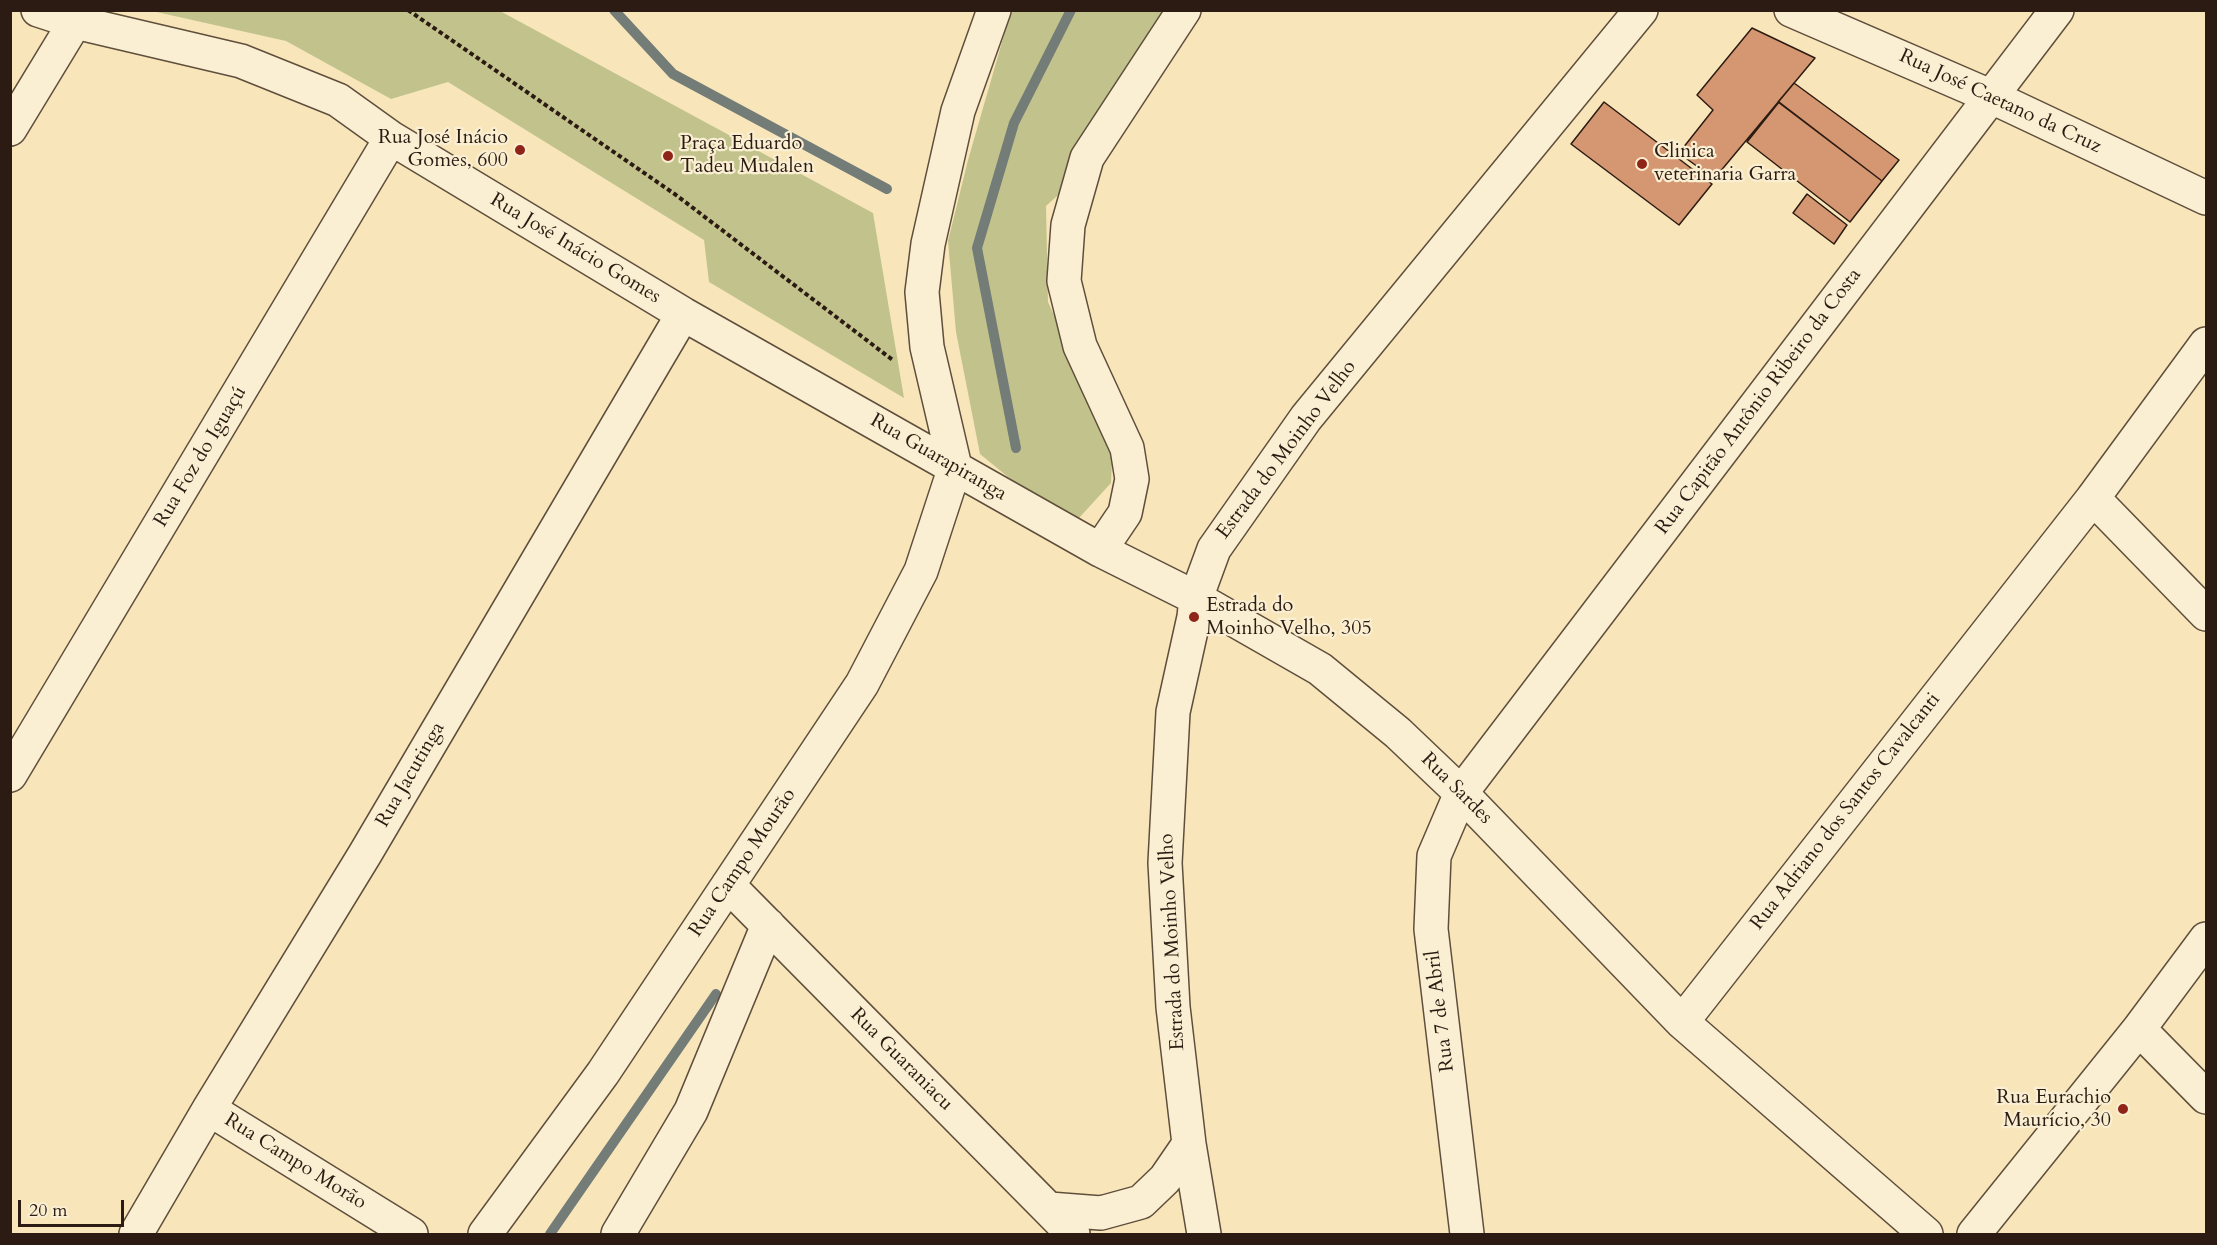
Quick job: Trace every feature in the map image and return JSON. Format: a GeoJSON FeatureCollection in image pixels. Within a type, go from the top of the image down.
{"type":"FeatureCollection","features":[{"type":"Feature","properties":{"kind":"street","name":"Rua José Inácio Gomes"},"geometry":{"type":"LineString","coordinates":[[38,10],[75,22],[241,61],[338,100],[391,138],[683,314]]}},
{"type":"Feature","properties":{"kind":"street"},"geometry":{"type":"LineString","coordinates":[[954,467],[927,347],[922,292],[928,244],[958,111],[994,10]]}},
{"type":"Feature","properties":{"kind":"street"},"geometry":{"type":"LineString","coordinates":[[1100,550],[1125,513],[1132,479],[1127,448],[1080,346],[1064,281],[1068,225],[1087,158],[1184,10]]}},
{"type":"Feature","properties":{"kind":"street","name":"Estrada do Moinho Velho"},"geometry":{"type":"LineString","coordinates":[[1204,1234],[1188,1144],[1173,1007],[1164,863],[1173,712],[1196,598],[1214,549],[1306,418],[1641,10]]}},
{"type":"Feature","properties":{"kind":"street","name":"Rua José Caetano da Cruz"},"geometry":{"type":"LineString","coordinates":[[1791,10],[1992,97],[2206,198]]}},
{"type":"Feature","properties":{"kind":"street","name":"Rua Capitão Antônio Ribeiro da Costa"},"geometry":{"type":"LineString","coordinates":[[1461,793],[2056,10]]}},
{"type":"Feature","properties":{"kind":"street"},"geometry":{"type":"LineString","coordinates":[[10,129],[75,22]]}},
{"type":"Feature","properties":{"kind":"street","name":"Rua Foz do Iguaçú"},"geometry":{"type":"LineString","coordinates":[[10,775],[391,138]]}},
{"type":"Feature","properties":{"kind":"street","name":"Rua Guarapiranga"},"geometry":{"type":"LineString","coordinates":[[683,314],[1100,550],[1196,598]]}},
{"type":"Feature","properties":{"kind":"street","name":"Rua Jacutinga"},"geometry":{"type":"LineString","coordinates":[[136,1234],[209,1109],[365,854],[683,314]]}},
{"type":"Feature","properties":{"kind":"street","name":"Rua Adriano dos Santos Cavalcanti"},"geometry":{"type":"LineString","coordinates":[[1682,1022],[2093,498],[2206,344]]}},
{"type":"Feature","properties":{"kind":"street","name":"Rua Campo Mourão"},"geometry":{"type":"LineString","coordinates":[[484,1234],[603,1073],[862,684],[921,571],[954,467]]}},
{"type":"Feature","properties":{"kind":"street"},"geometry":{"type":"LineString","coordinates":[[2093,498],[2206,614]]}},
{"type":"Feature","properties":{"kind":"street","name":"Rua Sardes"},"geometry":{"type":"LineString","coordinates":[[1196,598],[1320,669],[1398,733],[1461,793],[1682,1022]]}},
{"type":"Feature","properties":{"kind":"street","name":"Rua 7 de Abril"},"geometry":{"type":"LineString","coordinates":[[1461,793],[1434,856],[1431,928],[1467,1234]]}},
{"type":"Feature","properties":{"kind":"street","name":"Rua Guaraniacu"},"geometry":{"type":"LineString","coordinates":[[728,885],[1073,1234]]}},
{"type":"Feature","properties":{"kind":"street"},"geometry":{"type":"LineString","coordinates":[[618,1234],[691,1111],[768,925]]}},
{"type":"Feature","properties":{"kind":"street"},"geometry":{"type":"LineString","coordinates":[[1974,1234],[2139,1029],[2206,939]]}},
{"type":"Feature","properties":{"kind":"street"},"geometry":{"type":"LineString","coordinates":[[1682,1022],[1926,1234]]}},
{"type":"Feature","properties":{"kind":"street"},"geometry":{"type":"LineString","coordinates":[[2139,1029],[2206,1098]]}},
{"type":"Feature","properties":{"kind":"street","name":"Rua Campo Morão"},"geometry":{"type":"LineString","coordinates":[[209,1109],[411,1234]]}},
{"type":"Feature","properties":{"kind":"street"},"geometry":{"type":"LineString","coordinates":[[1049,1209],[1101,1213],[1141,1202],[1165,1179],[1188,1144]]}},
{"type":"Feature","properties":{"kind":"path"},"geometry":{"type":"LineString","coordinates":[[408,10],[676,195],[889,358],[937,388]]}},
{"type":"Feature","properties":{"kind":"green space","name":"Praça Eduardo Tadeu Mudalen"},"geometry":{"type":"Polygon","coordinates":[[[152,11],[500,11],[873,213],[904,398],[709,282],[704,240],[448,82],[391,99],[286,41],[152,11]]]}},
{"type":"Feature","properties":{"kind":"green space"},"geometry":{"type":"Polygon","coordinates":[[[1011,11],[1168,11],[1066,188],[1046,206],[1048,302],[1113,441],[1111,483],[1079,518],[1024,490],[980,454],[956,332],[948,241],[968,160],[1011,11]]]}},
{"type":"Feature","properties":{"kind":"building"},"geometry":{"type":"Polygon","coordinates":[[[1752,28],[1815,58],[1714,179],[1679,153],[1713,110],[1697,95],[1752,28]]]}},
{"type":"Feature","properties":{"kind":"building"},"geometry":{"type":"Polygon","coordinates":[[[1794,83],[1899,160],[1882,181],[1778,102],[1794,83]]]}},
{"type":"Feature","properties":{"kind":"building","name":"Clinica veterinaria Garra"},"geometry":{"type":"Polygon","coordinates":[[[1604,102],[1712,184],[1679,225],[1571,144],[1604,102]]]}},
{"type":"Feature","properties":{"kind":"building"},"geometry":{"type":"Polygon","coordinates":[[[1779,102],[1882,181],[1850,222],[1747,142],[1779,102]]]}},
{"type":"Feature","properties":{"kind":"building"},"geometry":{"type":"Polygon","coordinates":[[[1807,194],[1847,225],[1834,244],[1793,213],[1807,194]]]}},
{"type":"Feature","properties":{"kind":"waterway"},"geometry":{"type":"LineString","coordinates":[[614,10],[673,74],[887,189]]}},
{"type":"Feature","properties":{"kind":"waterway"},"geometry":{"type":"LineString","coordinates":[[1016,448],[977,248],[1014,123],[1071,10]]}},
{"type":"Feature","properties":{"kind":"waterway"},"geometry":{"type":"LineString","coordinates":[[550,1234],[716,994]]}},
{"type":"Feature","properties":{"kind":"place","name":"Rua José Inácio Gomes, 600"},"geometry":{"type":"Point","coordinates":[520,150]}},
{"type":"Feature","properties":{"kind":"place","name":"Praça Eduardo Tadeu Mudalen"},"geometry":{"type":"Point","coordinates":[668,156]}},
{"type":"Feature","properties":{"kind":"place","name":"Clinica veterinaria Garra"},"geometry":{"type":"Point","coordinates":[1642,164]}},
{"type":"Feature","properties":{"kind":"place","name":"Estrada do Moinho Velho, 305"},"geometry":{"type":"Point","coordinates":[1194,617]}},
{"type":"Feature","properties":{"kind":"place","name":"Rua Eurachio Maurício, 30"},"geometry":{"type":"Point","coordinates":[2123,1109]}}]}
